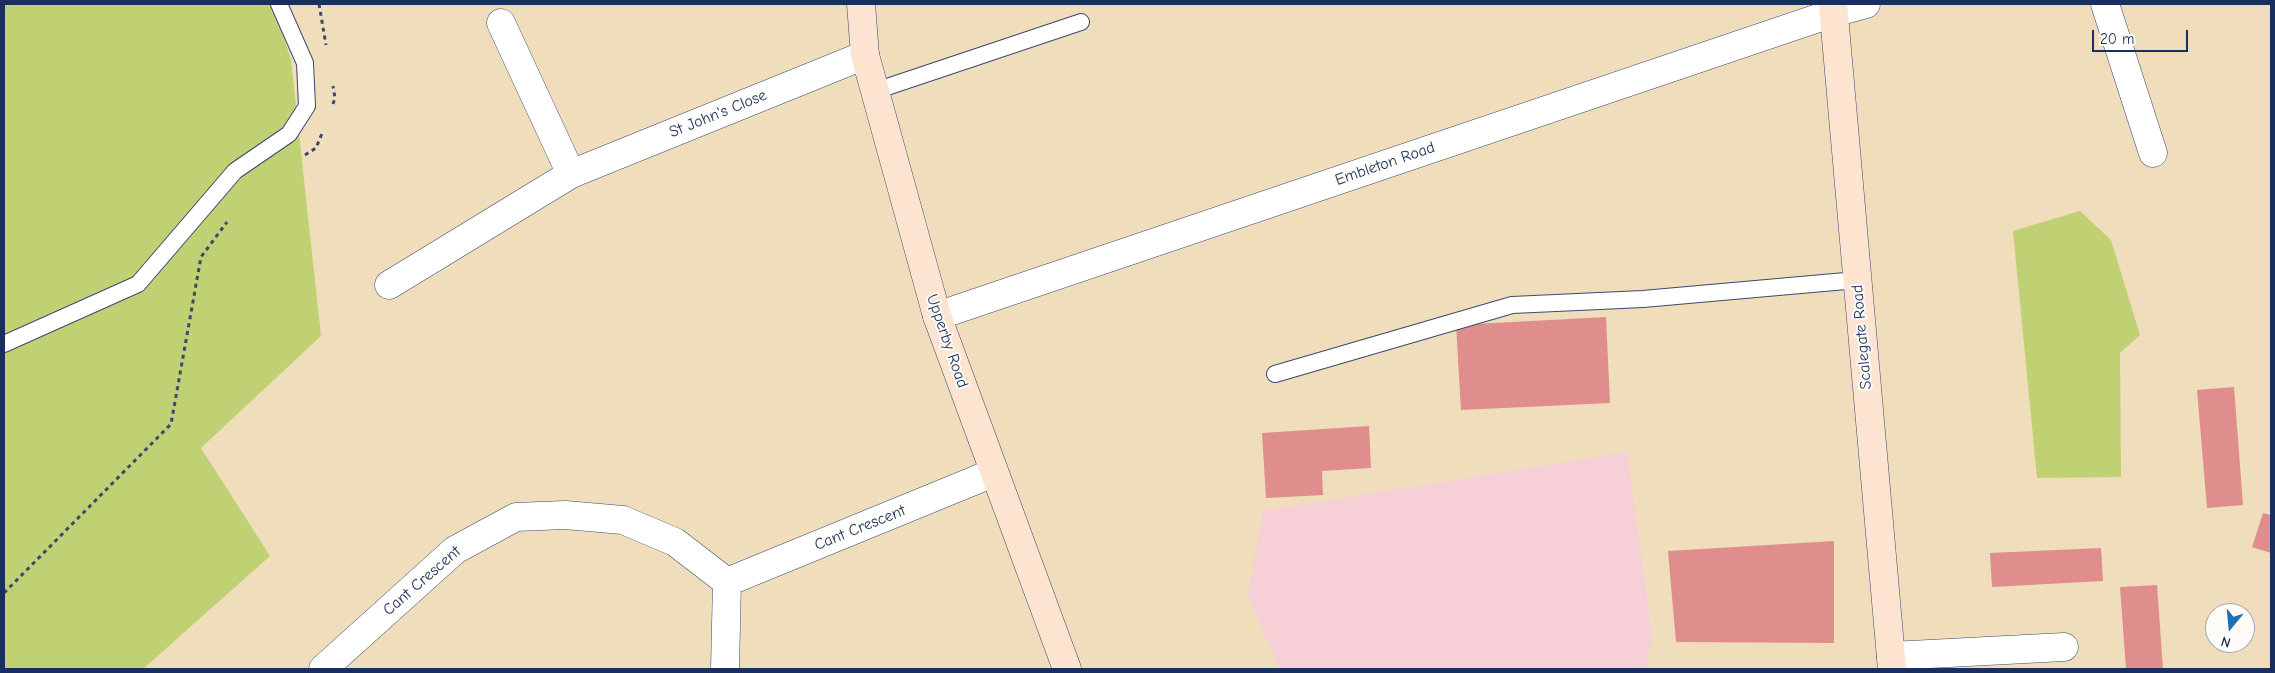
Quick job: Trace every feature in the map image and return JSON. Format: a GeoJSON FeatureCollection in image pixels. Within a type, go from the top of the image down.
{"type":"FeatureCollection","features":[{"type":"Feature","properties":{"kind":"street","name":"Upperby Road"},"geometry":{"type":"LineString","coordinates":[[861,4],[865,55],[937,316],[993,473],[1067,669]]}},
{"type":"Feature","properties":{"kind":"street","name":"Embleton Road"},"geometry":{"type":"LineString","coordinates":[[937,316],[1833,8],[1866,4]]}},
{"type":"Feature","properties":{"kind":"street"},"geometry":{"type":"LineString","coordinates":[[2105,4],[2153,153]]}},
{"type":"Feature","properties":{"kind":"street","name":"Scalegate Road"},"geometry":{"type":"LineString","coordinates":[[1833,8],[1891,663]]}},
{"type":"Feature","properties":{"kind":"street"},"geometry":{"type":"LineString","coordinates":[[501,22],[571,174]]}},
{"type":"Feature","properties":{"kind":"street","name":"St John's Close"},"geometry":{"type":"LineString","coordinates":[[389,285],[571,174],[865,55]]}},
{"type":"Feature","properties":{"kind":"street","name":"Cant Crescent"},"geometry":{"type":"LineString","coordinates":[[322,669],[455,550],[516,518],[565,515],[623,520],[675,542],[727,582],[993,473]]}},
{"type":"Feature","properties":{"kind":"street"},"geometry":{"type":"LineString","coordinates":[[726,669],[727,582]]}},
{"type":"Feature","properties":{"kind":"street"},"geometry":{"type":"LineString","coordinates":[[1891,663],[2064,647]]}},
{"type":"Feature","properties":{"kind":"lane"},"geometry":{"type":"LineString","coordinates":[[4,344],[138,284],[235,171],[288,134],[307,106],[305,63],[278,4]]}},
{"type":"Feature","properties":{"kind":"lane"},"geometry":{"type":"LineString","coordinates":[[875,91],[1081,22]]}},
{"type":"Feature","properties":{"kind":"lane"},"geometry":{"type":"LineString","coordinates":[[1275,374],[1512,305],[1643,299],[1857,280]]}},
{"type":"Feature","properties":{"kind":"path"},"geometry":{"type":"LineString","coordinates":[[320,4],[327,51]]}},
{"type":"Feature","properties":{"kind":"path"},"geometry":{"type":"LineString","coordinates":[[332,79],[335,98],[332,106]]}},
{"type":"Feature","properties":{"kind":"path"},"geometry":{"type":"LineString","coordinates":[[300,159],[316,148],[326,123]]}},
{"type":"Feature","properties":{"kind":"path"},"geometry":{"type":"LineString","coordinates":[[4,593],[171,424],[201,257],[228,220]]}},
{"type":"Feature","properties":{"kind":"shaded area"},"geometry":{"type":"Polygon","coordinates":[[[1627,452],[1652,637],[1645,669],[1279,669],[1248,595],[1263,511],[1627,452]]]}},
{"type":"Feature","properties":{"kind":"green space"},"geometry":{"type":"Polygon","coordinates":[[[4,4],[273,4],[291,60],[321,336],[201,448],[270,556],[143,669],[4,669],[4,4]]]}},
{"type":"Feature","properties":{"kind":"green space"},"geometry":{"type":"Polygon","coordinates":[[[2080,211],[2111,240],[2140,335],[2120,353],[2121,477],[2037,478],[2013,231],[2080,211]]]}},
{"type":"Feature","properties":{"kind":"building"},"geometry":{"type":"Polygon","coordinates":[[[1606,317],[1610,403],[1461,410],[1456,325],[1606,317]]]}},
{"type":"Feature","properties":{"kind":"building"},"geometry":{"type":"Polygon","coordinates":[[[2234,387],[2243,505],[2207,508],[2197,390],[2234,387]]]}},
{"type":"Feature","properties":{"kind":"building"},"geometry":{"type":"Polygon","coordinates":[[[1369,426],[1371,468],[1322,471],[1323,495],[1266,498],[1262,433],[1369,426]]]}},
{"type":"Feature","properties":{"kind":"building"},"geometry":{"type":"Polygon","coordinates":[[[2263,513],[2271,515],[2271,553],[2252,547],[2263,513]]]}},
{"type":"Feature","properties":{"kind":"building"},"geometry":{"type":"Polygon","coordinates":[[[1834,541],[1834,643],[1676,642],[1668,551],[1834,541]]]}},
{"type":"Feature","properties":{"kind":"building"},"geometry":{"type":"Polygon","coordinates":[[[2101,548],[2103,581],[1992,587],[1990,553],[2101,548]]]}},
{"type":"Feature","properties":{"kind":"building"},"geometry":{"type":"Polygon","coordinates":[[[2157,585],[2163,669],[2126,669],[2120,587],[2157,585]]]}}]}
